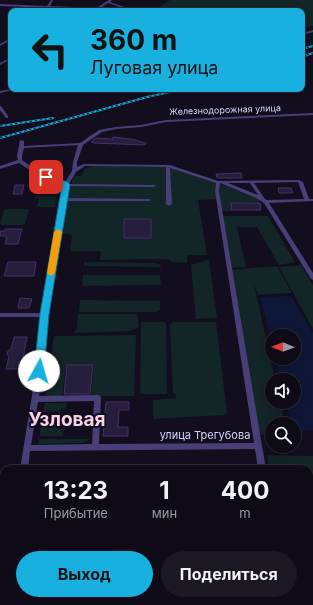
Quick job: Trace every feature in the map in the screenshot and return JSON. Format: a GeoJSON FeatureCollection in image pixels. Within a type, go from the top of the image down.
{"type":"FeatureCollection","features":[{"type":"Feature","properties":{"kind":"street"},"geometry":{"type":"LineString","coordinates":[[48,7],[52,0]]}},
{"type":"Feature","properties":{"kind":"street"},"geometry":{"type":"LineString","coordinates":[[99,8],[110,1],[127,8]]}},
{"type":"Feature","properties":{"kind":"street"},"geometry":{"type":"LineString","coordinates":[[0,5],[64,8]]}},
{"type":"Feature","properties":{"kind":"street"},"geometry":{"type":"LineString","coordinates":[[0,107],[7,117]]}},
{"type":"Feature","properties":{"kind":"street","name":"Железнодорожная улица"},"geometry":{"type":"LineString","coordinates":[[23,147],[81,144],[102,131],[141,126],[166,120],[313,114]]}},
{"type":"Feature","properties":{"kind":"street"},"geometry":{"type":"LineString","coordinates":[[22,141],[23,147],[19,155],[20,161],[39,174],[66,185],[154,186]]}},
{"type":"Feature","properties":{"kind":"street"},"geometry":{"type":"LineString","coordinates":[[25,465],[35,399],[45,314],[63,200],[66,185],[74,171],[75,162],[81,144]]}},
{"type":"Feature","properties":{"kind":"street"},"geometry":{"type":"LineString","coordinates":[[0,168],[20,161]]}},
{"type":"Feature","properties":{"kind":"street"},"geometry":{"type":"LineString","coordinates":[[74,171],[84,165],[168,166],[218,182],[258,197],[266,202],[310,201],[300,181],[218,182]]}},
{"type":"Feature","properties":{"kind":"street"},"geometry":{"type":"LineString","coordinates":[[168,166],[169,204]]}},
{"type":"Feature","properties":{"kind":"street","name":"улица Трегубова"},"geometry":{"type":"LineString","coordinates":[[28,448],[258,446],[217,190],[218,182]]}},
{"type":"Feature","properties":{"kind":"street"},"geometry":{"type":"LineString","coordinates":[[251,182],[266,202],[313,278]]}},
{"type":"Feature","properties":{"kind":"street"},"geometry":{"type":"LineString","coordinates":[[63,200],[149,200]]}},
{"type":"Feature","properties":{"kind":"street"},"geometry":{"type":"LineString","coordinates":[[0,315],[45,314]]}},
{"type":"Feature","properties":{"kind":"street"},"geometry":{"type":"LineString","coordinates":[[35,399],[98,398],[95,448]]}},
{"type":"Feature","properties":{"kind":"street"},"geometry":{"type":"LineString","coordinates":[[258,446],[261,465]]}},
{"type":"Feature","properties":{"kind":"green space"},"geometry":{"type":"Polygon","coordinates":[[[170,0],[313,0],[313,26],[305,28],[305,8],[157,8],[170,0]]]}},
{"type":"Feature","properties":{"kind":"green space"},"geometry":{"type":"Polygon","coordinates":[[[94,166],[165,167],[180,170],[215,183],[217,199],[198,200],[207,255],[187,255],[187,263],[171,262],[170,260],[166,259],[100,260],[101,251],[70,251],[72,235],[61,233],[66,201],[74,176],[81,176],[85,169],[94,166]]]}},
{"type":"Feature","properties":{"kind":"green space"},"geometry":{"type":"Polygon","coordinates":[[[40,177],[59,184],[57,194],[37,194],[40,177]]]}},
{"type":"Feature","properties":{"kind":"green space"},"geometry":{"type":"Polygon","coordinates":[[[218,183],[256,198],[260,202],[231,203],[233,211],[222,211],[218,183]]]}},
{"type":"Feature","properties":{"kind":"green space"},"geometry":{"type":"Polygon","coordinates":[[[35,196],[57,196],[55,207],[37,207],[39,198],[34,198],[35,196]]]}},
{"type":"Feature","properties":{"kind":"green space"},"geometry":{"type":"Polygon","coordinates":[[[4,210],[29,210],[25,224],[2,225],[0,223],[4,210]]]}},
{"type":"Feature","properties":{"kind":"green space"},"geometry":{"type":"Polygon","coordinates":[[[223,216],[268,216],[295,262],[279,265],[257,227],[237,227],[246,267],[232,268],[223,216]]]}},
{"type":"Feature","properties":{"kind":"green space"},"geometry":{"type":"Polygon","coordinates":[[[209,260],[217,318],[196,319],[191,265],[209,260]]]}},
{"type":"Feature","properties":{"kind":"green space"},"geometry":{"type":"Polygon","coordinates":[[[84,262],[155,263],[160,264],[161,267],[84,266],[84,262]]]}},
{"type":"Feature","properties":{"kind":"green space"},"geometry":{"type":"Polygon","coordinates":[[[301,265],[313,285],[313,329],[279,267],[301,265]]]}},
{"type":"Feature","properties":{"kind":"green space"},"geometry":{"type":"Polygon","coordinates":[[[277,266],[292,293],[258,295],[254,284],[265,334],[265,365],[272,365],[273,373],[265,373],[265,409],[282,409],[283,417],[265,417],[265,435],[258,435],[232,270],[277,266]]]}},
{"type":"Feature","properties":{"kind":"green space"},"geometry":{"type":"Polygon","coordinates":[[[83,275],[160,275],[161,285],[82,286],[83,275]]]}},
{"type":"Feature","properties":{"kind":"green space"},"geometry":{"type":"Polygon","coordinates":[[[80,300],[160,301],[160,310],[156,312],[79,312],[80,300]]]}},
{"type":"Feature","properties":{"kind":"green space"},"geometry":{"type":"Polygon","coordinates":[[[78,314],[137,314],[139,327],[130,331],[73,333],[77,329],[78,314]]]}},
{"type":"Feature","properties":{"kind":"green space"},"geometry":{"type":"Polygon","coordinates":[[[141,322],[166,323],[167,394],[140,394],[141,322]]]}},
{"type":"Feature","properties":{"kind":"green space"},"geometry":{"type":"Polygon","coordinates":[[[173,322],[216,322],[227,413],[224,415],[153,419],[153,400],[176,398],[176,394],[173,394],[170,325],[173,322]]]}},
{"type":"Feature","properties":{"kind":"green space"},"geometry":{"type":"Polygon","coordinates":[[[136,335],[134,396],[91,396],[94,365],[66,365],[62,396],[45,396],[54,336],[136,335]]]}},
{"type":"Feature","properties":{"kind":"green space"},"geometry":{"type":"Polygon","coordinates":[[[45,403],[67,403],[66,408],[61,409],[60,413],[58,411],[43,412],[45,403]]]}},
{"type":"Feature","properties":{"kind":"green space"},"geometry":{"type":"Polygon","coordinates":[[[41,425],[59,425],[58,429],[64,429],[63,436],[40,436],[41,425]]]}},
{"type":"Feature","properties":{"kind":"green space"},"geometry":{"type":"Polygon","coordinates":[[[39,439],[91,439],[82,443],[38,444],[39,439]]]}},
{"type":"Feature","properties":{"kind":"green space"},"geometry":{"type":"Polygon","coordinates":[[[267,455],[313,456],[313,465],[268,465],[267,455]]]}},
{"type":"Feature","properties":{"kind":"water"},"geometry":{"type":"Polygon","coordinates":[[[291,296],[313,333],[313,430],[301,431],[301,417],[289,417],[288,409],[301,409],[301,373],[279,373],[277,365],[301,365],[301,329],[268,329],[260,297],[291,296]]]}},
{"type":"Feature","properties":{"kind":"building"},"geometry":{"type":"Polygon","coordinates":[[[113,137],[131,139],[146,143],[145,145],[91,142],[96,138],[113,139],[113,137]]]}},
{"type":"Feature","properties":{"kind":"building"},"geometry":{"type":"Polygon","coordinates":[[[241,173],[242,178],[217,178],[216,174],[241,173]]]}},
{"type":"Feature","properties":{"kind":"building"},"geometry":{"type":"Polygon","coordinates":[[[15,185],[24,185],[22,194],[13,194],[15,185]]]}},
{"type":"Feature","properties":{"kind":"building"},"geometry":{"type":"Polygon","coordinates":[[[278,188],[291,188],[293,193],[279,193],[278,188]]]}},
{"type":"Feature","properties":{"kind":"building"},"geometry":{"type":"Polygon","coordinates":[[[231,203],[260,203],[261,210],[232,210],[231,203]]]}},
{"type":"Feature","properties":{"kind":"building"},"geometry":{"type":"Polygon","coordinates":[[[124,219],[151,219],[151,238],[124,238],[124,219]]]}},
{"type":"Feature","properties":{"kind":"building"},"geometry":{"type":"Polygon","coordinates":[[[5,229],[22,229],[18,244],[5,244],[7,236],[0,236],[0,231],[4,231],[5,229]]]}},
{"type":"Feature","properties":{"kind":"building"},"geometry":{"type":"Polygon","coordinates":[[[8,262],[36,262],[34,276],[4,276],[8,262]]]}},
{"type":"Feature","properties":{"kind":"building"},"geometry":{"type":"Polygon","coordinates":[[[20,298],[32,299],[29,308],[18,308],[20,298]]]}},
{"type":"Feature","properties":{"kind":"building"},"geometry":{"type":"Polygon","coordinates":[[[14,337],[27,337],[21,369],[6,369],[9,357],[7,354],[11,349],[14,337]]]}},
{"type":"Feature","properties":{"kind":"building"},"geometry":{"type":"Polygon","coordinates":[[[67,365],[93,365],[90,394],[64,394],[67,365]]]}},
{"type":"Feature","properties":{"kind":"building"},"geometry":{"type":"Polygon","coordinates":[[[106,402],[129,402],[129,410],[119,410],[118,427],[128,427],[128,436],[103,436],[106,402]]]}},
{"type":"Feature","properties":{"kind":"railway"},"geometry":{"type":"LineString","coordinates":[[305,48],[313,46]]}},
{"type":"Feature","properties":{"kind":"railway"},"geometry":{"type":"LineString","coordinates":[[305,56],[313,53]]}},
{"type":"Feature","properties":{"kind":"railway"},"geometry":{"type":"LineString","coordinates":[[0,138],[170,92]]}},
{"type":"Feature","properties":{"kind":"railway"},"geometry":{"type":"LineString","coordinates":[[0,126],[53,118]]}},
{"type":"Feature","properties":{"kind":"slow traffic"},"geometry":{"type":"LineString","coordinates":[[51,273],[58,232]]}},
{"type":"Feature","properties":{"kind":"district","name":"Узловая"},"geometry":{"type":"Point","coordinates":[67,419]}},
{"type":"Feature","properties":{"kind":"route"},"geometry":{"type":"LineString","coordinates":[[39,371],[45,314],[66,185],[46,177]]}}]}
